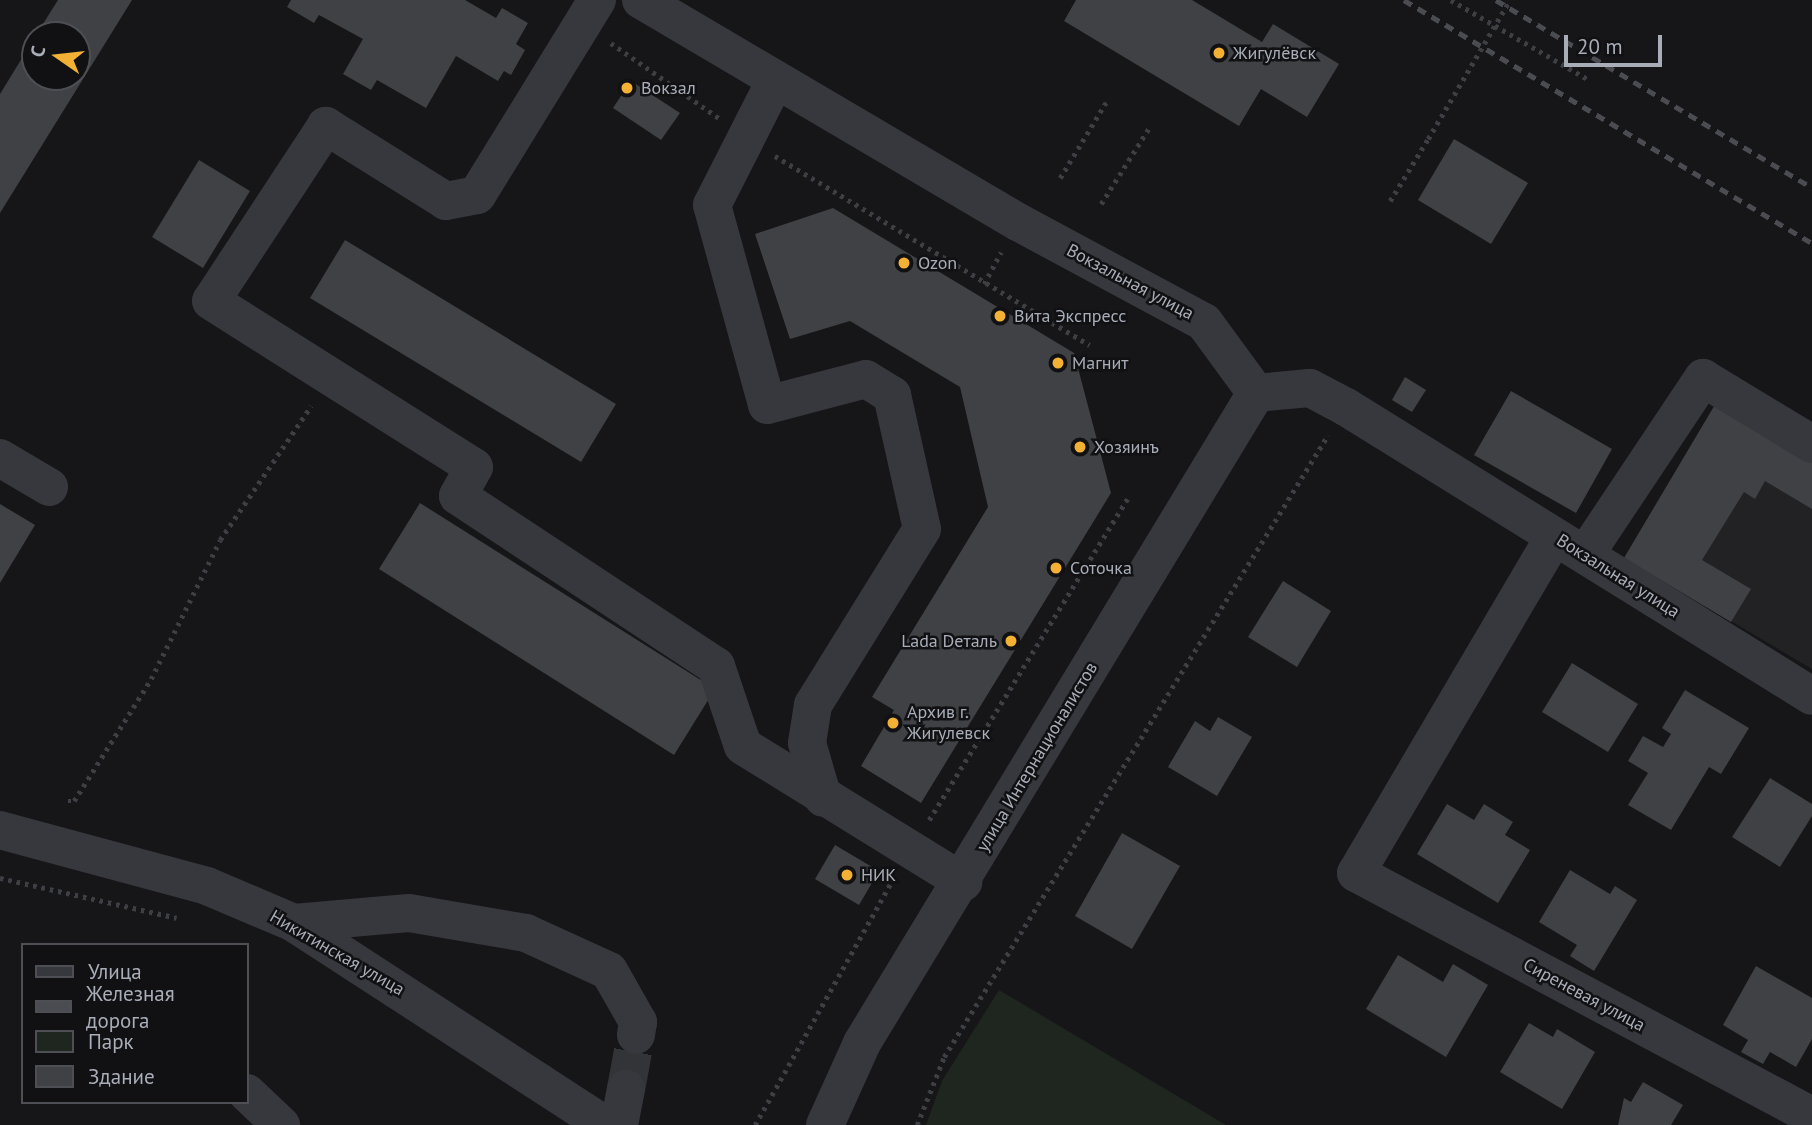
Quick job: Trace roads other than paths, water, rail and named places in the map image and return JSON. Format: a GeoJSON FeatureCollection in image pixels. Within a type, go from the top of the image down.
{"type":"FeatureCollection","features":[{"type":"Feature","properties":{"kind":"street","name":"Вокзальная улица"},"geometry":{"type":"LineString","coordinates":[[641,0],[775,81],[1204,322],[1256,393],[1310,388],[1346,407],[1812,696]]}},
{"type":"Feature","properties":{"kind":"street"},"geometry":{"type":"LineString","coordinates":[[590,11],[477,195],[446,201],[326,126],[211,300],[474,467],[458,496],[716,666],[743,746],[823,798],[963,882]]}},
{"type":"Feature","properties":{"kind":"street"},"geometry":{"type":"LineString","coordinates":[[775,81],[712,205],[766,405],[866,379],[892,395],[922,529],[813,705],[807,743],[823,798]]}},
{"type":"Feature","properties":{"kind":"street"},"geometry":{"type":"LineString","coordinates":[[1570,546],[1703,378],[1812,444]]}},
{"type":"Feature","properties":{"kind":"street","name":"улица Интернационалистов"},"geometry":{"type":"LineString","coordinates":[[825,1125],[862,1043],[963,882],[1256,393]]}},
{"type":"Feature","properties":{"kind":"street"},"geometry":{"type":"LineString","coordinates":[[0,458],[49,488]]}},
{"type":"Feature","properties":{"kind":"street","name":"Сиреневая улица"},"geometry":{"type":"LineString","coordinates":[[1570,546],[1356,873],[1812,1115]]}},
{"type":"Feature","properties":{"kind":"street","name":"Никитинская улица"},"geometry":{"type":"LineString","coordinates":[[0,830],[207,886],[294,923],[605,1125]]}},
{"type":"Feature","properties":{"kind":"street"},"geometry":{"type":"LineString","coordinates":[[294,923],[409,913],[526,933],[609,971],[638,1022],[636,1035]]}},
{"type":"Feature","properties":{"kind":"street"},"geometry":{"type":"LineString","coordinates":[[248,1094],[281,1125]]}},
{"type":"Feature","properties":{"kind":"tunnel"},"geometry":{"type":"LineString","coordinates":[[626,1089],[636,1035]]}},
{"type":"Feature","properties":{"kind":"railway"},"geometry":{"type":"LineString","coordinates":[[1404,0],[1812,243]]}},
{"type":"Feature","properties":{"kind":"railway"},"geometry":{"type":"LineString","coordinates":[[1496,0],[1812,188]]}},
{"type":"Feature","properties":{"kind":"place","name":"Жигулёвск"},"geometry":{"type":"Point","coordinates":[1219,53]}},
{"type":"Feature","properties":{"kind":"place","name":"Вокзал"},"geometry":{"type":"Point","coordinates":[627,88]}},
{"type":"Feature","properties":{"kind":"place","name":"Ozon"},"geometry":{"type":"Point","coordinates":[904,263]}},
{"type":"Feature","properties":{"kind":"place","name":"Вита Экспресс"},"geometry":{"type":"Point","coordinates":[1000,316]}},
{"type":"Feature","properties":{"kind":"place","name":"Магнит"},"geometry":{"type":"Point","coordinates":[1058,363]}},
{"type":"Feature","properties":{"kind":"place","name":"Хозяинъ"},"geometry":{"type":"Point","coordinates":[1080,447]}},
{"type":"Feature","properties":{"kind":"place","name":"Соточка"},"geometry":{"type":"Point","coordinates":[1056,568]}},
{"type":"Feature","properties":{"kind":"place","name":"Lada Dеталь"},"geometry":{"type":"Point","coordinates":[1011,641]}},
{"type":"Feature","properties":{"kind":"place","name":"Архив г. Жигулевск"},"geometry":{"type":"Point","coordinates":[893,723]}},
{"type":"Feature","properties":{"kind":"place","name":"НИК"},"geometry":{"type":"Point","coordinates":[847,875]}}]}
